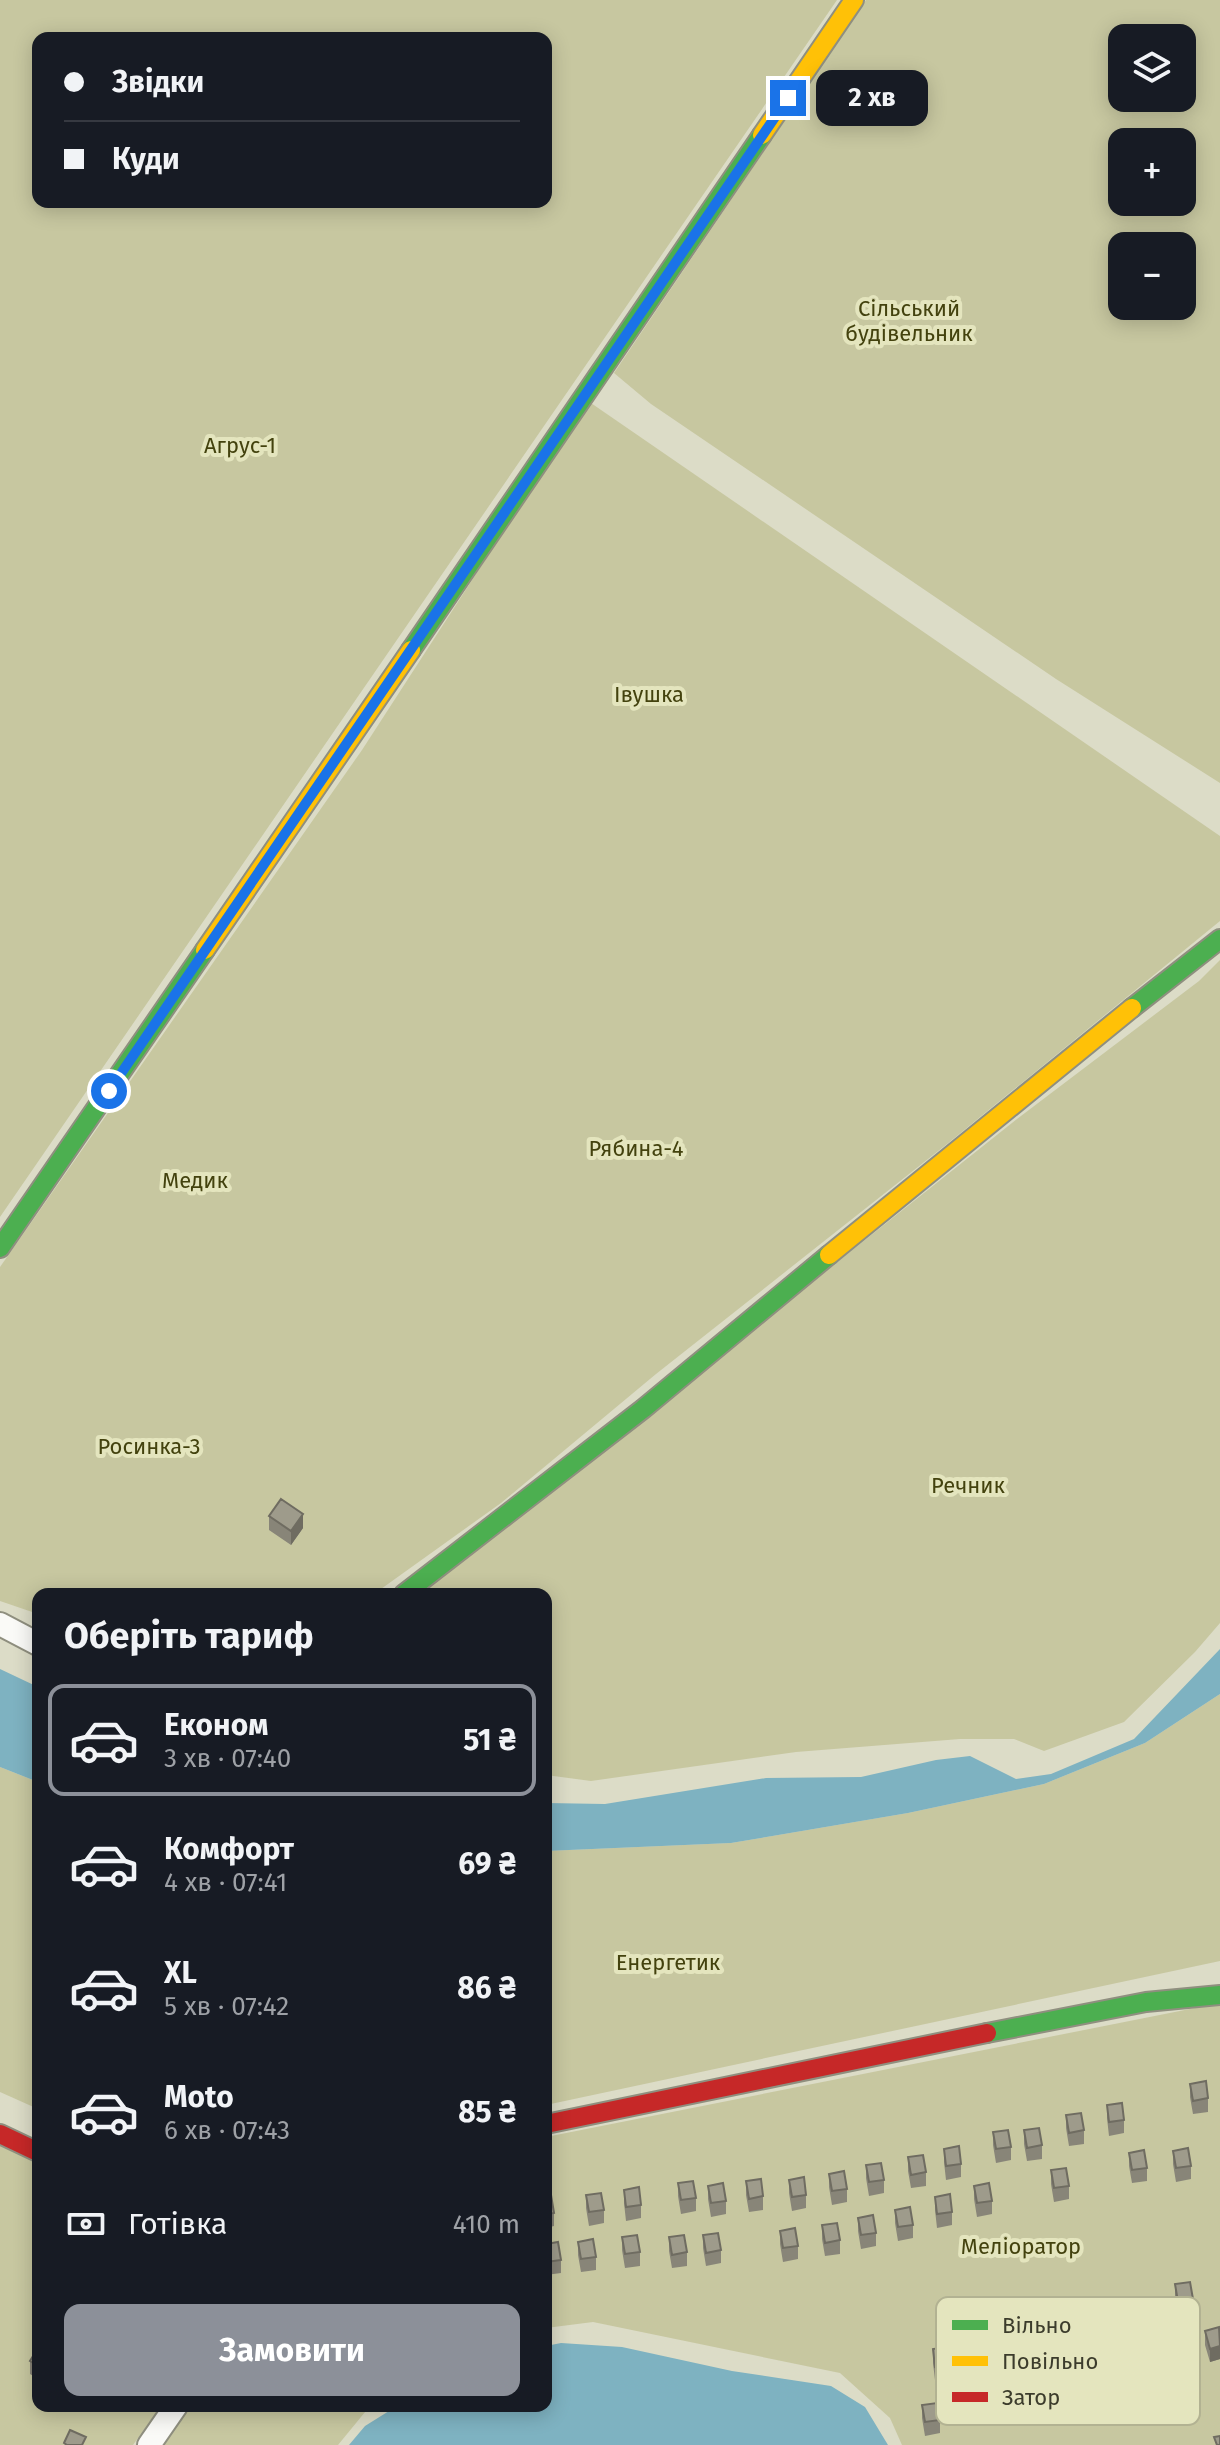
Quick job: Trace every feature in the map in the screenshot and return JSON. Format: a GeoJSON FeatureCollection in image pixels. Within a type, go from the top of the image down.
{"type":"FeatureCollection","features":[{"type":"Feature","properties":{"kind":"street"},"geometry":{"type":"LineString","coordinates":[[0,1248],[854,0]]}},
{"type":"Feature","properties":{"kind":"street"},"geometry":{"type":"LineString","coordinates":[[412,1588],[643,1409],[1066,1060],[1220,939]]}},
{"type":"Feature","properties":{"kind":"street"},"geometry":{"type":"LineString","coordinates":[[0,1624],[32,1641]]}},
{"type":"Feature","properties":{"kind":"street"},"geometry":{"type":"LineString","coordinates":[[552,2123],[1146,2002],[1220,1995]]}},
{"type":"Feature","properties":{"kind":"street"},"geometry":{"type":"LineString","coordinates":[[0,2134],[32,2149]]}},
{"type":"Feature","properties":{"kind":"street"},"geometry":{"type":"LineString","coordinates":[[149,2445],[172,2412]]}},
{"type":"Feature","properties":{"kind":"green space","name":"Агрус-1"},"geometry":{"type":"Polygon","coordinates":[[[0,0],[837,0],[0,1217],[0,0]]]}},
{"type":"Feature","properties":{"kind":"green space","name":"Сільський будівельник"},"geometry":{"type":"Polygon","coordinates":[[[866,0],[1220,0],[1220,783],[1056,679],[651,404],[614,373],[866,0]]]}},
{"type":"Feature","properties":{"kind":"green space"},"geometry":{"type":"Polygon","coordinates":[[[588,401],[1220,836],[1220,921],[947,1144],[656,1374],[501,1503],[382,1588],[32,1588],[32,1612],[0,1601],[0,1267],[362,750],[588,401]]]}},
{"type":"Feature","properties":{"kind":"green space","name":"Речник"},"geometry":{"type":"Polygon","coordinates":[[[1220,960],[1220,1623],[1124,1722],[1044,1751],[1014,1739],[960,1739],[796,1752],[591,1781],[552,1776],[552,1588],[428,1588],[1017,1119],[1199,981],[1220,960]]]}},
{"type":"Feature","properties":{"kind":"green space","name":"Енергетик"},"geometry":{"type":"Polygon","coordinates":[[[1220,1694],[1220,1961],[552,2104],[552,1851],[731,1843],[908,1813],[1044,1784],[1145,1743],[1220,1694]]]}},
{"type":"Feature","properties":{"kind":"green space"},"geometry":{"type":"Polygon","coordinates":[[[0,1767],[32,1780],[32,2106],[0,2092],[0,1767]]]}},
{"type":"Feature","properties":{"kind":"green space","name":"Меліоратор"},"geometry":{"type":"Polygon","coordinates":[[[1220,2003],[1220,2445],[902,2445],[890,2418],[840,2373],[593,2322],[552,2327],[552,2136],[1220,2003]]]}},
{"type":"Feature","properties":{"kind":"green space"},"geometry":{"type":"Polygon","coordinates":[[[0,2139],[32,2147],[32,2412],[157,2412],[133,2445],[0,2445],[0,2139]]]}},
{"type":"Feature","properties":{"kind":"green space"},"geometry":{"type":"Polygon","coordinates":[[[182,2412],[365,2412],[338,2445],[157,2445],[182,2412]]]}},
{"type":"Feature","properties":{"kind":"water"},"geometry":{"type":"Polygon","coordinates":[[[1220,1649],[1220,1694],[1145,1743],[1044,1784],[908,1813],[731,1843],[552,1851],[552,1803],[605,1804],[766,1778],[861,1777],[936,1760],[970,1756],[1016,1779],[1051,1774],[1134,1739],[1220,1649]]]}},
{"type":"Feature","properties":{"kind":"water"},"geometry":{"type":"Polygon","coordinates":[[[0,1669],[32,1684],[32,1780],[0,1767],[0,1669]]]}},
{"type":"Feature","properties":{"kind":"water"},"geometry":{"type":"Polygon","coordinates":[[[552,2345],[622,2347],[732,2371],[831,2386],[865,2407],[888,2445],[349,2445],[365,2426],[387,2412],[552,2412],[552,2345]]]}},
{"type":"Feature","properties":{"kind":"building"},"geometry":{"type":"Polygon","coordinates":[[[281,1499],[303,1514],[291,1531],[269,1516],[281,1499]]]}},
{"type":"Feature","properties":{"kind":"building"},"geometry":{"type":"Polygon","coordinates":[[[1206,2081],[1208,2098],[1193,2101],[1190,2084],[1206,2081]]]}},
{"type":"Feature","properties":{"kind":"building"},"geometry":{"type":"Polygon","coordinates":[[[1122,2103],[1124,2120],[1109,2122],[1107,2105],[1122,2103]]]}},
{"type":"Feature","properties":{"kind":"building"},"geometry":{"type":"Polygon","coordinates":[[[1081,2113],[1084,2130],[1069,2133],[1066,2115],[1081,2113]]]}},
{"type":"Feature","properties":{"kind":"building"},"geometry":{"type":"Polygon","coordinates":[[[1039,2128],[1042,2145],[1027,2148],[1024,2130],[1039,2128]]]}},
{"type":"Feature","properties":{"kind":"building"},"geometry":{"type":"Polygon","coordinates":[[[1008,2130],[1011,2147],[996,2149],[993,2132],[1008,2130]]]}},
{"type":"Feature","properties":{"kind":"building"},"geometry":{"type":"Polygon","coordinates":[[[959,2146],[961,2164],[946,2166],[944,2149],[959,2146]]]}},
{"type":"Feature","properties":{"kind":"building"},"geometry":{"type":"Polygon","coordinates":[[[1188,2148],[1191,2166],[1176,2168],[1173,2151],[1188,2148]]]}},
{"type":"Feature","properties":{"kind":"building"},"geometry":{"type":"Polygon","coordinates":[[[1144,2150],[1147,2168],[1132,2170],[1129,2153],[1144,2150]]]}},
{"type":"Feature","properties":{"kind":"building"},"geometry":{"type":"Polygon","coordinates":[[[923,2155],[926,2172],[911,2175],[908,2157],[923,2155]]]}},
{"type":"Feature","properties":{"kind":"building"},"geometry":{"type":"Polygon","coordinates":[[[881,2163],[884,2180],[869,2182],[866,2165],[881,2163]]]}},
{"type":"Feature","properties":{"kind":"building"},"geometry":{"type":"Polygon","coordinates":[[[1066,2168],[1069,2186],[1054,2188],[1051,2170],[1066,2168]]]}},
{"type":"Feature","properties":{"kind":"building"},"geometry":{"type":"Polygon","coordinates":[[[844,2171],[847,2189],[832,2191],[829,2174],[844,2171]]]}},
{"type":"Feature","properties":{"kind":"building"},"geometry":{"type":"Polygon","coordinates":[[[804,2177],[806,2195],[792,2197],[789,2180],[804,2177]]]}},
{"type":"Feature","properties":{"kind":"building"},"geometry":{"type":"Polygon","coordinates":[[[761,2179],[763,2196],[749,2199],[746,2181],[761,2179]]]}},
{"type":"Feature","properties":{"kind":"building"},"geometry":{"type":"Polygon","coordinates":[[[693,2181],[696,2198],[681,2200],[678,2183],[693,2181]]]}},
{"type":"Feature","properties":{"kind":"building"},"geometry":{"type":"Polygon","coordinates":[[[723,2183],[726,2201],[711,2203],[708,2186],[723,2183]]]}},
{"type":"Feature","properties":{"kind":"building"},"geometry":{"type":"Polygon","coordinates":[[[989,2183],[992,2201],[977,2203],[974,2186],[989,2183]]]}},
{"type":"Feature","properties":{"kind":"building"},"geometry":{"type":"Polygon","coordinates":[[[639,2187],[641,2205],[626,2207],[624,2190],[639,2187]]]}},
{"type":"Feature","properties":{"kind":"building"},"geometry":{"type":"Polygon","coordinates":[[[601,2193],[604,2210],[589,2212],[586,2195],[601,2193]]]}},
{"type":"Feature","properties":{"kind":"building"},"geometry":{"type":"Polygon","coordinates":[[[950,2194],[952,2212],[937,2214],[935,2197],[950,2194]]]}},
{"type":"Feature","properties":{"kind":"building"},"geometry":{"type":"Polygon","coordinates":[[[910,2207],[913,2225],[898,2227],[895,2210],[910,2207]]]}},
{"type":"Feature","properties":{"kind":"building"},"geometry":{"type":"Polygon","coordinates":[[[873,2215],[876,2233],[861,2235],[858,2218],[873,2215]]]}},
{"type":"Feature","properties":{"kind":"building"},"geometry":{"type":"Polygon","coordinates":[[[837,2223],[840,2240],[825,2243],[822,2225],[837,2223]]]}},
{"type":"Feature","properties":{"kind":"building"},"geometry":{"type":"Polygon","coordinates":[[[795,2228],[798,2246],[783,2248],[780,2231],[795,2228]]]}},
{"type":"Feature","properties":{"kind":"building"},"geometry":{"type":"Polygon","coordinates":[[[718,2233],[721,2250],[706,2253],[703,2235],[718,2233]]]}},
{"type":"Feature","properties":{"kind":"building"},"geometry":{"type":"Polygon","coordinates":[[[637,2235],[640,2252],[625,2254],[622,2237],[637,2235]]]}},
{"type":"Feature","properties":{"kind":"building"},"geometry":{"type":"Polygon","coordinates":[[[684,2235],[687,2252],[672,2255],[669,2237],[684,2235]]]}},
{"type":"Feature","properties":{"kind":"building"},"geometry":{"type":"Polygon","coordinates":[[[593,2239],[596,2257],[581,2259],[578,2242],[593,2239]]]}},
{"type":"Feature","properties":{"kind":"building"},"geometry":{"type":"Polygon","coordinates":[[[558,2242],[561,2260],[552,2261],[552,2243],[558,2242]]]}},
{"type":"Feature","properties":{"kind":"building"},"geometry":{"type":"Polygon","coordinates":[[[1190,2282],[1193,2297],[1177,2297],[1175,2284],[1190,2282]]]}},
{"type":"Feature","properties":{"kind":"building"},"geometry":{"type":"Polygon","coordinates":[[[1219,2327],[1220,2346],[1210,2349],[1205,2331],[1219,2327]]]}},
{"type":"Feature","properties":{"kind":"building"},"geometry":{"type":"Polygon","coordinates":[[[936,2403],[936,2421],[925,2422],[922,2405],[936,2403]]]}},
{"type":"Feature","properties":{"kind":"building"},"geometry":{"type":"Polygon","coordinates":[[[70,2430],[86,2437],[82,2445],[64,2443],[70,2430]]]}},
{"type":"Feature","properties":{"kind":"traffic: fast"},"geometry":{"type":"LineString","coordinates":[[411,650],[762,135]]}},
{"type":"Feature","properties":{"kind":"traffic: fast"},"geometry":{"type":"LineString","coordinates":[[1132,1008],[1220,939]]}},
{"type":"Feature","properties":{"kind":"traffic: fast"},"geometry":{"type":"LineString","coordinates":[[0,1248],[205,950]]}},
{"type":"Feature","properties":{"kind":"traffic: fast"},"geometry":{"type":"LineString","coordinates":[[412,1588],[643,1409],[829,1255]]}},
{"type":"Feature","properties":{"kind":"traffic: fast"},"geometry":{"type":"LineString","coordinates":[[987,2033],[1146,2002],[1220,1995]]}},
{"type":"Feature","properties":{"kind":"traffic: slow"},"geometry":{"type":"LineString","coordinates":[[762,135],[854,0]]}},
{"type":"Feature","properties":{"kind":"traffic: slow"},"geometry":{"type":"LineString","coordinates":[[205,950],[411,650]]}},
{"type":"Feature","properties":{"kind":"traffic: slow"},"geometry":{"type":"LineString","coordinates":[[829,1255],[1132,1008]]}},
{"type":"Feature","properties":{"kind":"traffic: jam"},"geometry":{"type":"LineString","coordinates":[[552,2123],[987,2033]]}},
{"type":"Feature","properties":{"kind":"traffic: jam"},"geometry":{"type":"LineString","coordinates":[[0,2134],[32,2149]]}},
{"type":"Feature","properties":{"kind":"route"},"geometry":{"type":"LineString","coordinates":[[109,1091],[788,98]]}},
{"type":"Feature","properties":{"kind":"park label","name":"Івушка"},"geometry":{"type":"Point","coordinates":[649,694]}},
{"type":"Feature","properties":{"kind":"park label","name":"Рябина-4"},"geometry":{"type":"Point","coordinates":[636,1148]}},
{"type":"Feature","properties":{"kind":"park label","name":"Медик"},"geometry":{"type":"Point","coordinates":[195,1180]}},
{"type":"Feature","properties":{"kind":"park label","name":"Росинка-3"},"geometry":{"type":"Point","coordinates":[149,1446]}}]}
